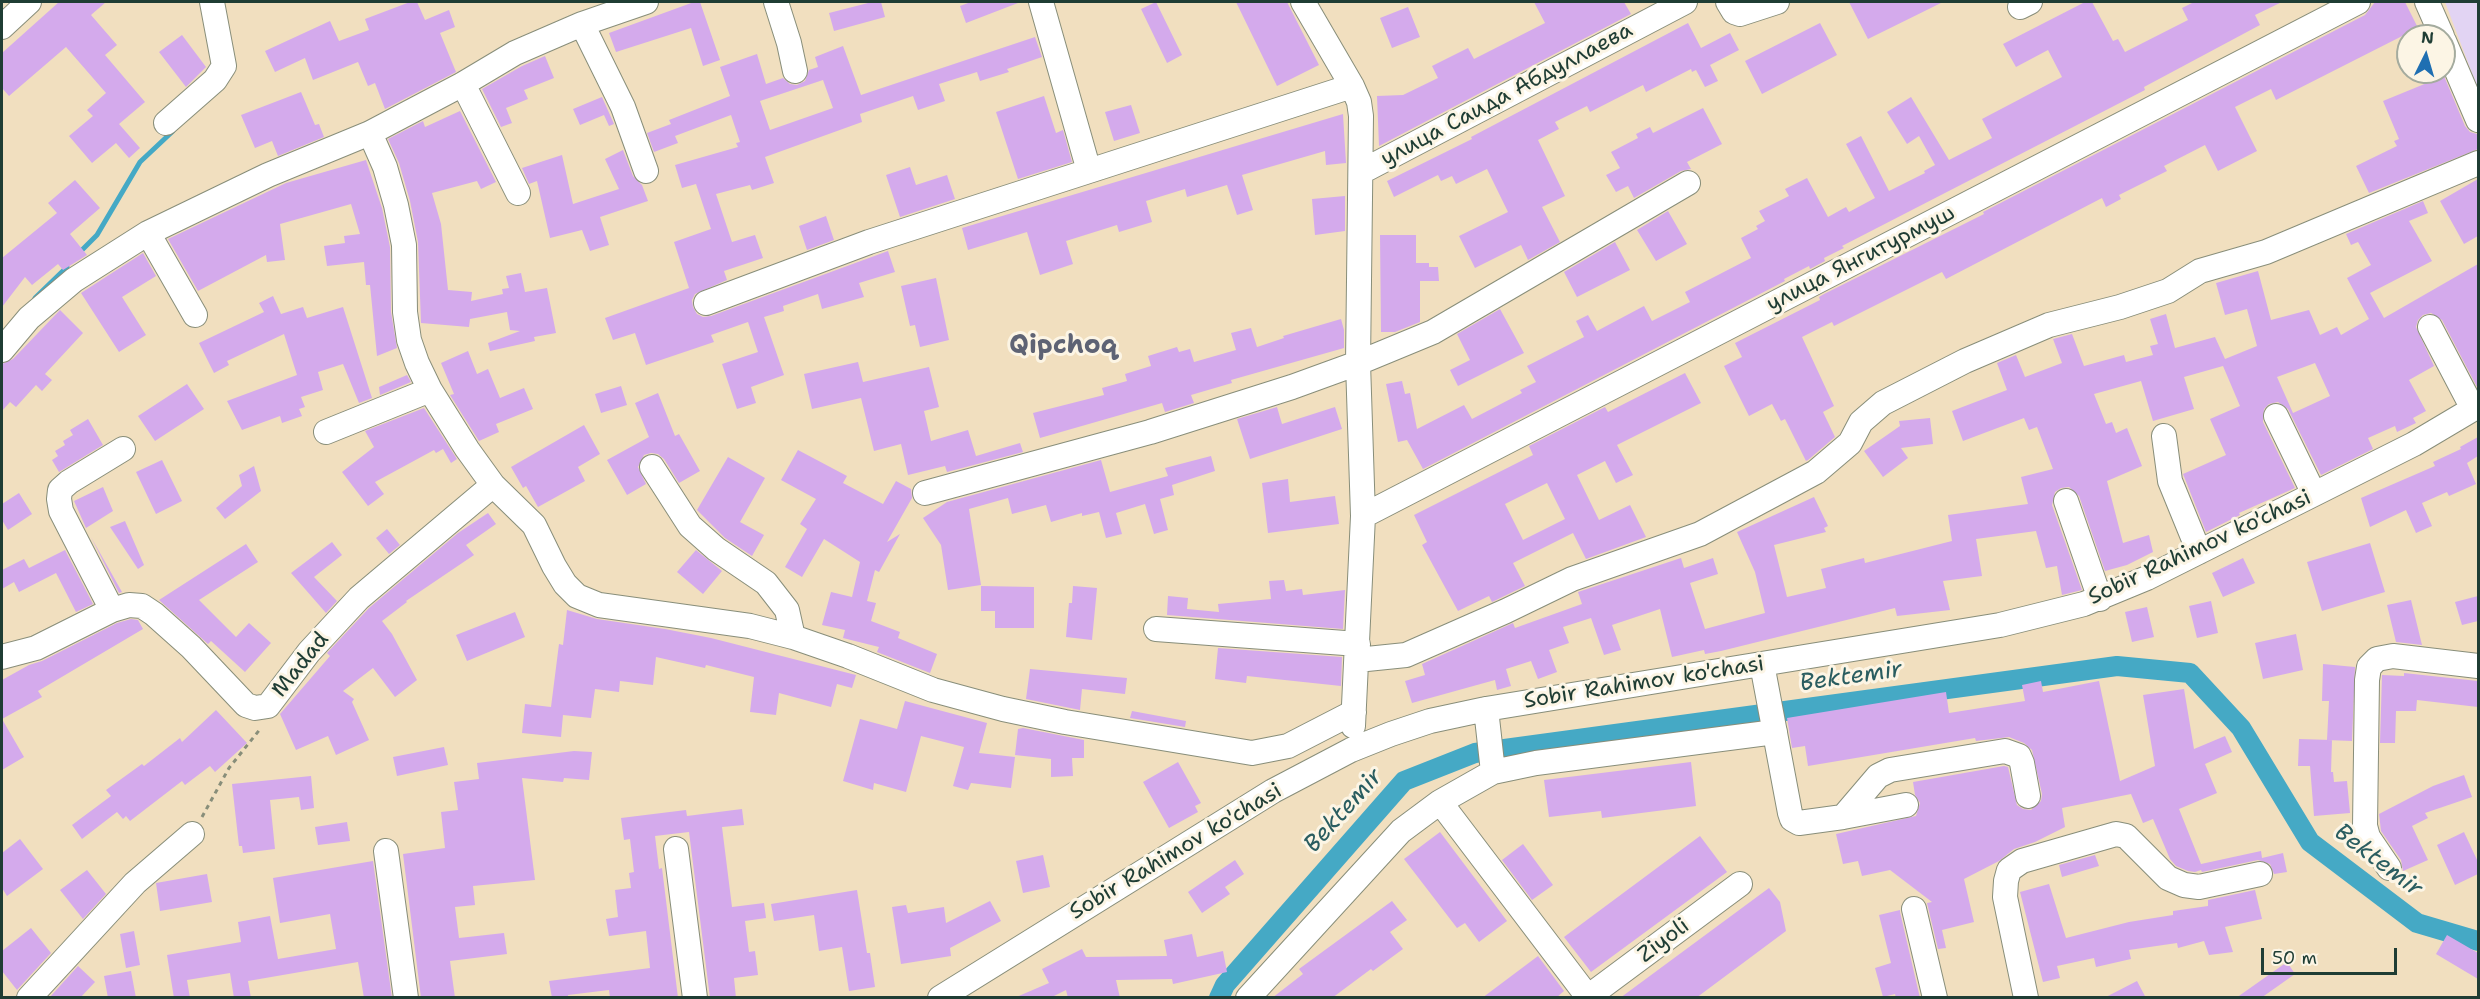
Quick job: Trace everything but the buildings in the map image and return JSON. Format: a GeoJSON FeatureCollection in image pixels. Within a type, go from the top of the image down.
{"type":"FeatureCollection","features":[{"type":"Feature","properties":{"kind":"street"},"geometry":{"type":"LineString","coordinates":[[2,27],[29,2]]}},
{"type":"Feature","properties":{"kind":"street"},"geometry":{"type":"LineString","coordinates":[[166,123],[215,81],[224,66],[212,2]]}},
{"type":"Feature","properties":{"kind":"street"},"geometry":{"type":"LineString","coordinates":[[2,350],[29,318],[74,280],[148,233],[268,175],[370,133],[463,84],[515,53],[582,24],[646,2]]}},
{"type":"Feature","properties":{"kind":"street"},"geometry":{"type":"LineString","coordinates":[[776,2],[795,71]]}},
{"type":"Feature","properties":{"kind":"street"},"geometry":{"type":"LineString","coordinates":[[1041,2],[1089,171]]}},
{"type":"Feature","properties":{"kind":"street"},"geometry":{"type":"LineString","coordinates":[[1303,2],[1352,86],[1359,102],[1361,116],[1358,363],[1363,516],[1358,652],[1351,750]]}},
{"type":"Feature","properties":{"kind":"street","name":"улица Саида Абдуллаева"},"geometry":{"type":"LineString","coordinates":[[1361,172],[1685,2]]}},
{"type":"Feature","properties":{"kind":"street"},"geometry":{"type":"LineString","coordinates":[[1728,2],[1734,12],[1740,14],[1776,2]]}},
{"type":"Feature","properties":{"kind":"street","name":"улица Янгитурмуш"},"geometry":{"type":"LineString","coordinates":[[1363,516],[2358,2]]}},
{"type":"Feature","properties":{"kind":"street"},"geometry":{"type":"LineString","coordinates":[[2427,2],[2437,24]]}},
{"type":"Feature","properties":{"kind":"street"},"geometry":{"type":"LineString","coordinates":[[582,24],[623,107],[646,171]]}},
{"type":"Feature","properties":{"kind":"street"},"geometry":{"type":"LineString","coordinates":[[2456,69],[2478,120]]}},
{"type":"Feature","properties":{"kind":"street"},"geometry":{"type":"LineString","coordinates":[[463,84],[518,192]]}},
{"type":"Feature","properties":{"kind":"street"},"geometry":{"type":"LineString","coordinates":[[706,303],[868,242],[1352,86]]}},
{"type":"Feature","properties":{"kind":"street"},"geometry":{"type":"LineString","coordinates":[[370,133],[385,167],[402,235],[405,312],[409,340],[430,390],[493,485],[534,525],[565,584],[576,596],[599,605],[750,626],[848,656],[933,690],[1003,709],[1065,722],[1252,753],[1288,746],[1354,712]]}},
{"type":"Feature","properties":{"kind":"street"},"geometry":{"type":"LineString","coordinates":[[1156,629],[1358,652],[1406,655],[1572,579],[1700,534],[1816,472],[1850,443],[1861,423],[1883,403],[1965,361],[2049,325],[2120,308],[2168,291],[2200,271],[2266,252],[2478,163]]}},
{"type":"Feature","properties":{"kind":"street"},"geometry":{"type":"LineString","coordinates":[[925,493],[1150,432],[1292,387],[1358,363],[1433,332],[1688,183]]}},
{"type":"Feature","properties":{"kind":"street"},"geometry":{"type":"LineString","coordinates":[[148,233],[195,315]]}},
{"type":"Feature","properties":{"kind":"street"},"geometry":{"type":"LineString","coordinates":[[2430,327],[2476,408]]}},
{"type":"Feature","properties":{"kind":"street"},"geometry":{"type":"LineString","coordinates":[[326,432],[430,390]]}},
{"type":"Feature","properties":{"kind":"street","name":"Sobir Rahimov ko'chasi"},"geometry":{"type":"LineString","coordinates":[[940,998],[1273,791],[1351,750],[1430,721],[1486,709],[1764,671],[2000,625],[2100,599],[2414,444],[2476,408]]}},
{"type":"Feature","properties":{"kind":"street"},"geometry":{"type":"LineString","coordinates":[[2276,416],[2314,494]]}},
{"type":"Feature","properties":{"kind":"street"},"geometry":{"type":"LineString","coordinates":[[2164,436],[2170,481],[2199,552]]}},
{"type":"Feature","properties":{"kind":"street"},"geometry":{"type":"LineString","coordinates":[[112,610],[61,510],[59,499],[60,490],[69,482],[123,449]]}},
{"type":"Feature","properties":{"kind":"street"},"geometry":{"type":"LineString","coordinates":[[652,467],[690,526],[716,549],[766,583],[787,610],[793,638]]}},
{"type":"Feature","properties":{"kind":"street","name":"Madad"},"geometry":{"type":"LineString","coordinates":[[2,657],[36,648],[112,610],[129,605],[142,606],[191,646],[246,705],[255,708],[268,706],[309,652],[359,598],[493,485]]}},
{"type":"Feature","properties":{"kind":"street"},"geometry":{"type":"LineString","coordinates":[[2066,501],[2100,599]]}},
{"type":"Feature","properties":{"kind":"street"},"geometry":{"type":"LineString","coordinates":[[2389,868],[2368,837],[2365,826],[2369,667],[2377,659],[2393,656],[2478,666]]}},
{"type":"Feature","properties":{"kind":"street"},"geometry":{"type":"LineString","coordinates":[[1764,671],[1792,819],[1799,823],[1809,823],[1906,805]]}},
{"type":"Feature","properties":{"kind":"street"},"geometry":{"type":"LineString","coordinates":[[1486,709],[1493,765]]}},
{"type":"Feature","properties":{"kind":"street"},"geometry":{"type":"LineString","coordinates":[[1248,998],[1401,831],[1493,765],[1536,763],[1774,726]]}},
{"type":"Feature","properties":{"kind":"street"},"geometry":{"type":"LineString","coordinates":[[1844,817],[1878,776],[1890,770],[2005,752],[2013,752],[2019,756],[2028,796]]}},
{"type":"Feature","properties":{"kind":"street"},"geometry":{"type":"LineString","coordinates":[[1440,802],[1588,998]]}},
{"type":"Feature","properties":{"kind":"street"},"geometry":{"type":"LineString","coordinates":[[29,998],[135,884],[192,834]]}},
{"type":"Feature","properties":{"kind":"street"},"geometry":{"type":"LineString","coordinates":[[2026,998],[2005,897],[2009,870],[2022,861],[2116,834],[2126,836],[2168,879],[2184,885],[2199,887],[2260,874]]}},
{"type":"Feature","properties":{"kind":"street"},"geometry":{"type":"LineString","coordinates":[[676,849],[695,998]]}},
{"type":"Feature","properties":{"kind":"street"},"geometry":{"type":"LineString","coordinates":[[386,851],[406,998]]}},
{"type":"Feature","properties":{"kind":"street","name":"Ziyoli"},"geometry":{"type":"LineString","coordinates":[[1588,998],[1740,884]]}},
{"type":"Feature","properties":{"kind":"street"},"geometry":{"type":"LineString","coordinates":[[1914,909],[1935,998]]}},
{"type":"Feature","properties":{"kind":"path"},"geometry":{"type":"LineString","coordinates":[[192,834],[229,768],[261,727],[261,707]]}},
{"type":"Feature","properties":{"kind":"shaded area"},"geometry":{"type":"Polygon","coordinates":[[[2445,2],[2478,2],[2478,89],[2456,31],[2456,24],[2453,24],[2445,2]]]}},
{"type":"Feature","properties":{"kind":"waterway"},"geometry":{"type":"LineString","coordinates":[[79,253],[97,235],[140,162],[173,131]]}},
{"type":"Feature","properties":{"kind":"waterway"},"geometry":{"type":"LineString","coordinates":[[35,298],[67,267]]}},
{"type":"Feature","properties":{"kind":"waterway","name":"Bektemir"},"geometry":{"type":"LineString","coordinates":[[1219,998],[1225,985],[1404,781],[1475,753],[2117,666],[2190,673],[2241,728],[2310,842],[2417,923],[2478,941]]}},
{"type":"Feature","properties":{"kind":"district","name":"Qipchoq"},"geometry":{"type":"Point","coordinates":[1063,346]}}]}
